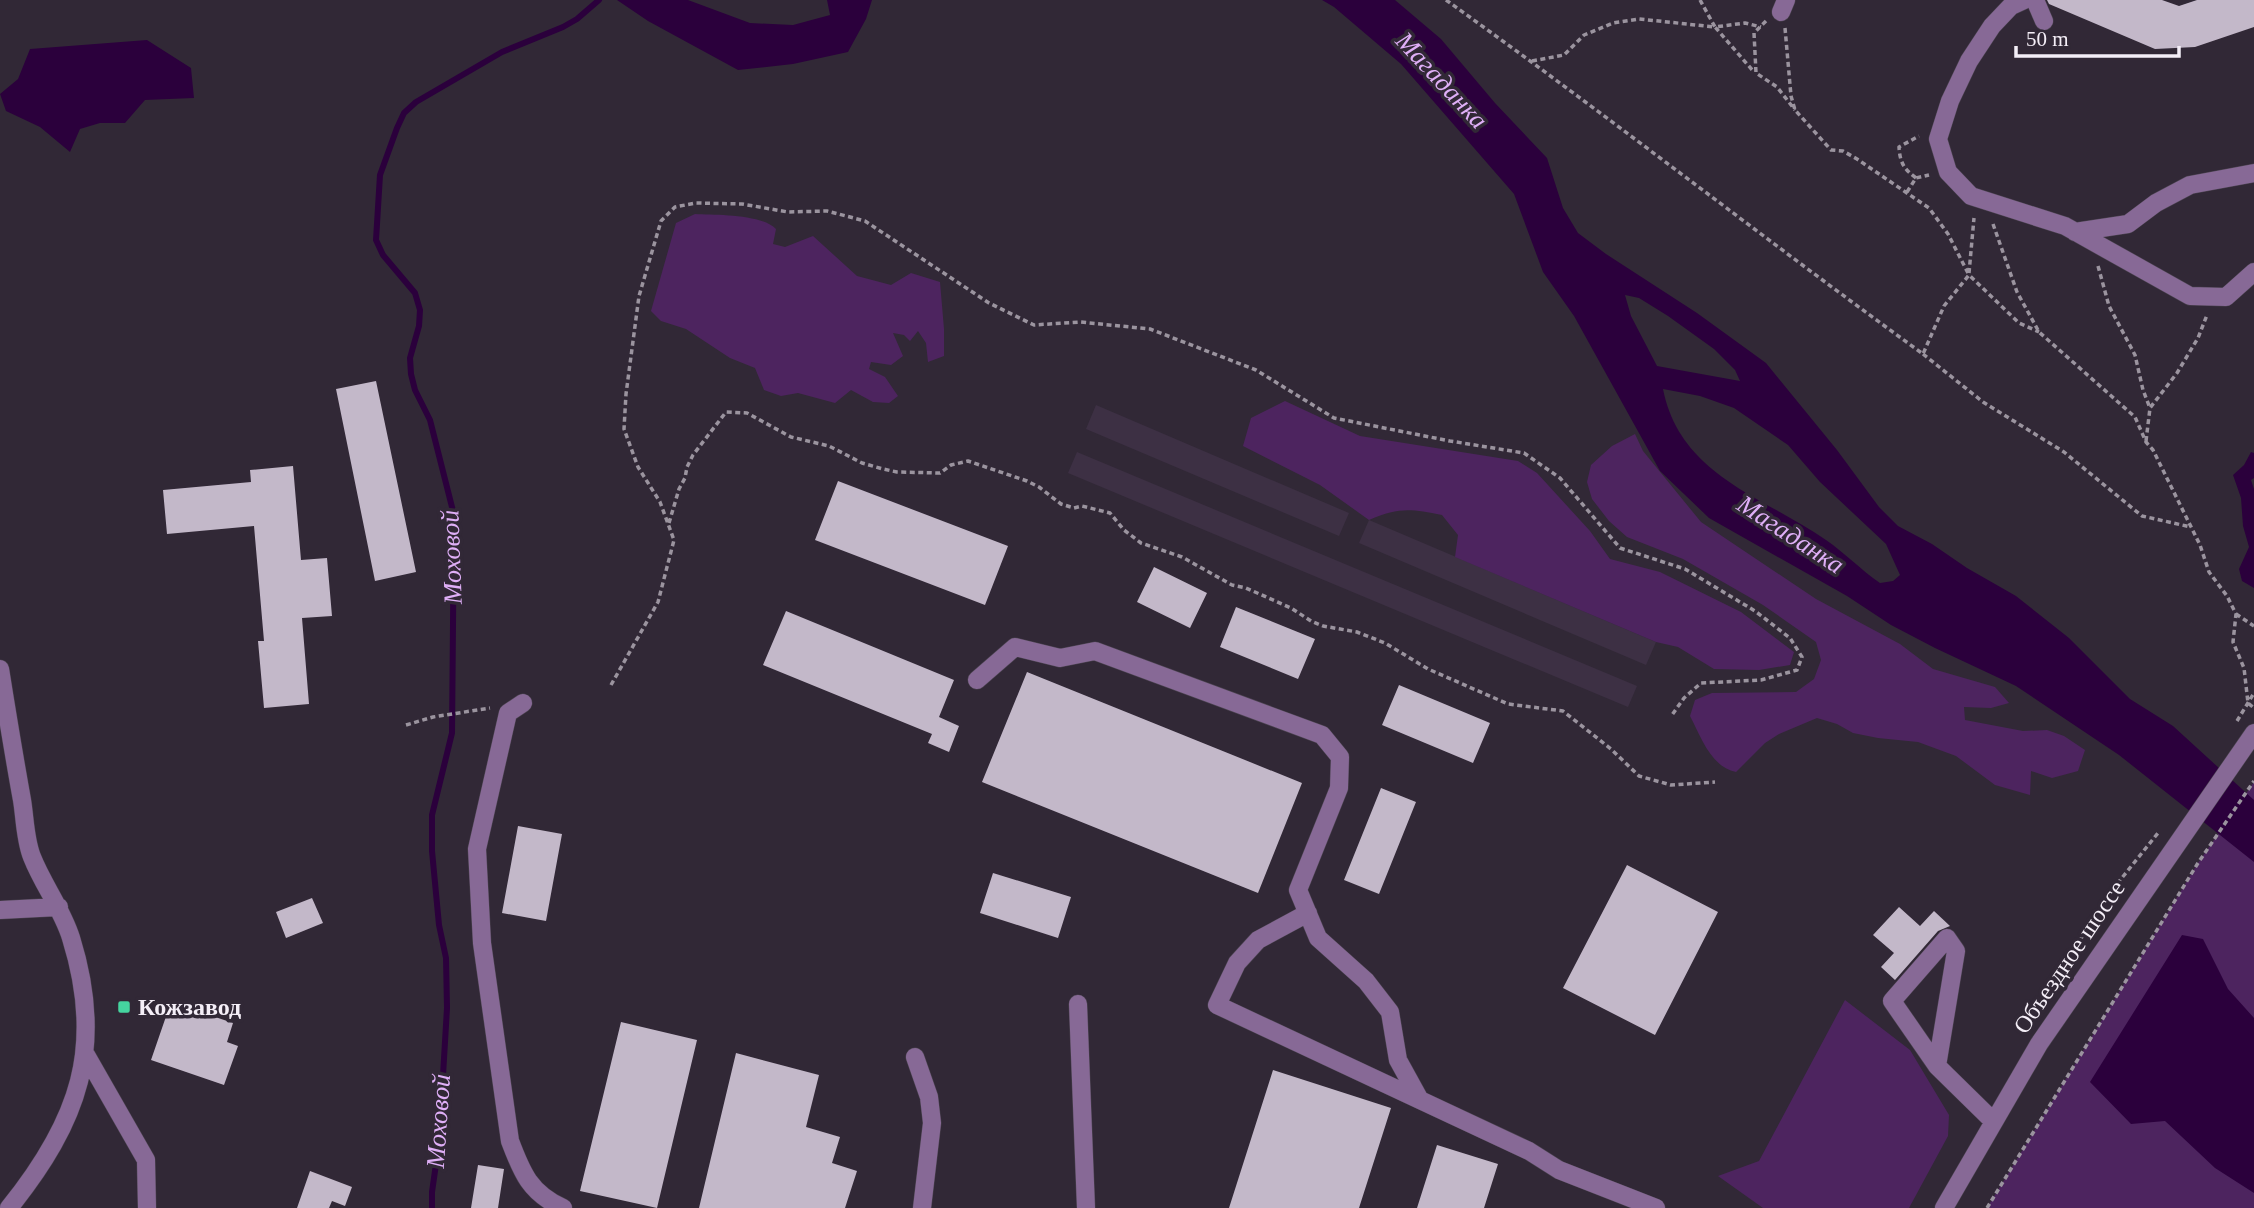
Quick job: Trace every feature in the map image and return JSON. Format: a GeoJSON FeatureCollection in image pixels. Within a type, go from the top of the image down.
{"type":"FeatureCollection","features":[{"type":"Feature","properties":{"kind":"street"},"geometry":{"type":"LineString","coordinates":[[2024,0],[2011,6],[1992,26],[1969,61],[1950,101],[1938,139],[1948,172],[1972,196],[2065,226],[2190,296],[2226,297],[2254,272]]}},
{"type":"Feature","properties":{"kind":"street"},"geometry":{"type":"LineString","coordinates":[[2035,0],[2044,21]]}},
{"type":"Feature","properties":{"kind":"street"},"geometry":{"type":"LineString","coordinates":[[2082,236],[2128,224],[2156,202],[2190,185],[2254,173]]}},
{"type":"Feature","properties":{"kind":"street"},"geometry":{"type":"LineString","coordinates":[[977,680],[1015,647],[1060,657],[1095,651],[1322,735],[1340,757],[1339,788],[1298,890],[1318,938],[1366,981],[1390,1012],[1398,1060],[1420,1100]]}},
{"type":"Feature","properties":{"kind":"street"},"geometry":{"type":"LineString","coordinates":[[0,669],[31,856],[59,907],[71,938],[86,1002],[86,1055],[70,1112],[54,1143],[7,1205]]}},
{"type":"Feature","properties":{"kind":"street"},"geometry":{"type":"LineString","coordinates":[[523,703],[508,713],[477,849],[482,943],[510,1141],[520,1167],[533,1189],[562,1208]]}},
{"type":"Feature","properties":{"kind":"street","name":"Объездное шоссе"},"geometry":{"type":"LineString","coordinates":[[1944,1208],[2046,1033],[2251,737]]}},
{"type":"Feature","properties":{"kind":"street"},"geometry":{"type":"LineString","coordinates":[[0,910],[59,907]]}},
{"type":"Feature","properties":{"kind":"street"},"geometry":{"type":"LineString","coordinates":[[1308,913],[1258,940],[1237,963],[1217,1005],[1529,1151],[1559,1170],[1656,1208]]}},
{"type":"Feature","properties":{"kind":"street"},"geometry":{"type":"LineString","coordinates":[[1937,1066],[1956,951],[1947,938],[1892,1001],[1937,1066],[1993,1121]]}},
{"type":"Feature","properties":{"kind":"street"},"geometry":{"type":"LineString","coordinates":[[1078,1004],[1086,1208]]}},
{"type":"Feature","properties":{"kind":"street"},"geometry":{"type":"LineString","coordinates":[[86,1055],[146,1160],[147,1208]]}},
{"type":"Feature","properties":{"kind":"street"},"geometry":{"type":"LineString","coordinates":[[915,1057],[929,1097],[932,1123],[922,1208]]}},
{"type":"Feature","properties":{"kind":"path"},"geometry":{"type":"LineString","coordinates":[[1446,0],[1983,401],[2064,452],[2142,516],[2192,527]]}},
{"type":"Feature","properties":{"kind":"path"},"geometry":{"type":"LineString","coordinates":[[1700,0],[1715,27],[1756,73],[1777,88],[1831,150],[1843,151],[1857,159],[1929,208],[1948,234],[1969,275],[2019,323],[2039,332],[2136,417],[2146,442],[2153,450],[2192,527],[2209,572],[2227,596],[2235,614],[2234,642],[2244,668],[2248,704],[2254,708]]}},
{"type":"Feature","properties":{"kind":"path"},"geometry":{"type":"LineString","coordinates":[[1756,73],[1754,33],[1780,12],[1795,110]]}},
{"type":"Feature","properties":{"kind":"path"},"geometry":{"type":"LineString","coordinates":[[1532,62],[1564,55],[1584,35],[1613,23],[1639,19],[1715,27],[1745,23],[1760,27]]}},
{"type":"Feature","properties":{"kind":"path"},"geometry":{"type":"LineString","coordinates":[[1916,178],[1905,169],[1900,159],[1899,147],[1910,139],[1927,133],[1938,139]]}},
{"type":"Feature","properties":{"kind":"path"},"geometry":{"type":"LineString","coordinates":[[1908,192],[1916,178],[1948,172]]}},
{"type":"Feature","properties":{"kind":"path"},"geometry":{"type":"LineString","coordinates":[[1923,354],[1944,306],[1969,275],[1974,236],[1972,196]]}},
{"type":"Feature","properties":{"kind":"path"},"geometry":{"type":"LineString","coordinates":[[611,685],[658,603],[674,540],[660,502],[638,467],[624,429],[639,296],[661,220],[675,207],[696,203],[742,204],[788,212],[827,211],[865,221],[989,303],[1034,325],[1080,322],[1150,329],[1255,370],[1334,418],[1450,442],[1524,453],[1560,478],[1620,548],[1685,569],[1755,611],[1790,638],[1802,657],[1797,670],[1760,680],[1701,683],[1684,698],[1672,715]]}},
{"type":"Feature","properties":{"kind":"path"},"geometry":{"type":"LineString","coordinates":[[1992,221],[2017,292],[2039,332]]}},
{"type":"Feature","properties":{"kind":"path"},"geometry":{"type":"LineString","coordinates":[[2082,236],[2109,306],[2135,355],[2150,408],[2146,442]]}},
{"type":"Feature","properties":{"kind":"path"},"geometry":{"type":"LineString","coordinates":[[2150,408],[2177,373],[2198,338],[2213,296]]}},
{"type":"Feature","properties":{"kind":"path"},"geometry":{"type":"LineString","coordinates":[[668,525],[687,467],[726,412],[747,414],[791,437],[829,446],[862,463],[897,472],[940,473],[951,465],[968,461],[1039,487],[1061,504],[1110,513],[1124,530],[1150,548],[1182,557],[1232,585],[1291,608],[1311,621],[1357,632],[1385,643],[1428,669],[1484,695],[1527,708],[1563,711],[1611,749],[1639,776],[1671,785],[1716,782]]}},
{"type":"Feature","properties":{"kind":"path"},"geometry":{"type":"LineString","coordinates":[[2235,614],[2254,626]]}},
{"type":"Feature","properties":{"kind":"path"},"geometry":{"type":"LineString","coordinates":[[2248,704],[2254,693]]}},
{"type":"Feature","properties":{"kind":"path"},"geometry":{"type":"LineString","coordinates":[[406,724],[453,713],[523,703]]}},
{"type":"Feature","properties":{"kind":"path"},"geometry":{"type":"LineString","coordinates":[[1987,1208],[2198,863],[2254,781]]}},
{"type":"Feature","properties":{"kind":"shaded area"},"geometry":{"type":"Polygon","coordinates":[[[695,214],[760,220],[776,229],[773,244],[785,247],[813,236],[857,276],[891,285],[911,273],[940,282],[944,356],[928,362],[926,343],[918,331],[910,341],[904,335],[893,333],[903,356],[891,365],[871,362],[869,369],[885,377],[898,396],[889,403],[873,402],[851,390],[835,403],[798,393],[781,396],[764,390],[755,368],[730,358],[686,329],[661,321],[651,311],[676,223],[695,214]]]}},
{"type":"Feature","properties":{"kind":"shaded area"},"geometry":{"type":"Polygon","coordinates":[[[1285,401],[1360,436],[1518,461],[1537,473],[1590,531],[1610,559],[1660,572],[1741,612],[1794,652],[1790,665],[1759,670],[1714,669],[1678,647],[1656,642],[1455,557],[1458,535],[1442,515],[1405,510],[1369,520],[1320,485],[1243,446],[1251,418],[1285,401]]]}},
{"type":"Feature","properties":{"kind":"shaded area"},"geometry":{"type":"Polygon","coordinates":[[[1096,405],[1349,513],[1339,536],[1086,429],[1096,405]]]}},
{"type":"Feature","properties":{"kind":"shaded area"},"geometry":{"type":"Polygon","coordinates":[[[1635,434],[1643,451],[1701,522],[1816,599],[1900,644],[1933,669],[1995,687],[2009,703],[1991,708],[1964,707],[1965,720],[2023,731],[2047,730],[2064,736],[2085,750],[2078,771],[2052,778],[2031,771],[2030,795],[1995,785],[1956,756],[1918,742],[1853,733],[1837,724],[1817,718],[1765,743],[1736,772],[1720,764],[1708,750],[1690,716],[1695,700],[1712,693],[1796,692],[1814,679],[1821,660],[1816,642],[1763,605],[1683,559],[1627,537],[1609,521],[1592,499],[1587,482],[1591,465],[1612,446],[1635,434]]]}},
{"type":"Feature","properties":{"kind":"shaded area"},"geometry":{"type":"Polygon","coordinates":[[[1077,452],[1637,686],[1628,707],[1068,473],[1077,452]]]}},
{"type":"Feature","properties":{"kind":"shaded area"},"geometry":{"type":"Polygon","coordinates":[[[1369,520],[1656,642],[1646,665],[1359,543],[1369,520]]]}},
{"type":"Feature","properties":{"kind":"shaded area"},"geometry":{"type":"Polygon","coordinates":[[[2254,782],[2254,1208],[1987,1208],[2198,863],[2254,782]]]}},
{"type":"Feature","properties":{"kind":"shaded area"},"geometry":{"type":"Polygon","coordinates":[[[1845,1000],[1910,1050],[1949,1115],[1948,1136],[1909,1208],[1763,1208],[1718,1176],[1759,1161],[1845,1000]]]}},
{"type":"Feature","properties":{"kind":"water"},"geometry":{"type":"Polygon","coordinates":[[[617,0],[688,0],[750,23],[793,25],[830,15],[827,0],[872,0],[866,19],[848,52],[793,64],[738,70],[648,21],[617,0]]]}},
{"type":"Feature","properties":{"kind":"water","name":"Магаданка"},"geometry":{"type":"Polygon","coordinates":[[[1322,0],[1395,0],[1441,39],[1495,103],[1547,158],[1563,208],[1578,233],[1766,363],[1837,450],[1879,507],[1898,526],[2016,596],[2069,638],[2130,699],[2173,726],[2254,800],[2254,862],[2119,755],[2016,686],[1891,625],[1847,596],[1709,518],[1660,471],[1574,316],[1543,272],[1514,194],[1401,64],[1334,7],[1322,0]],[[1625,295],[1631,316],[1657,366],[1740,381],[1735,370],[1714,349],[1639,298],[1625,295]],[[1663,389],[1672,418],[1687,443],[1705,463],[1751,496],[1826,540],[1880,583],[1893,581],[1900,575],[1886,544],[1820,482],[1788,445],[1734,408],[1700,396],[1663,389]]]}},
{"type":"Feature","properties":{"kind":"water"},"geometry":{"type":"Polygon","coordinates":[[[147,40],[191,68],[194,98],[145,100],[125,123],[100,123],[80,129],[70,152],[40,127],[6,111],[0,94],[18,79],[30,49],[147,40]]]}},
{"type":"Feature","properties":{"kind":"water"},"geometry":{"type":"Polygon","coordinates":[[[2251,452],[2254,453],[2254,478],[2251,480],[2254,489],[2254,588],[2242,581],[2239,569],[2249,547],[2243,526],[2241,498],[2233,475],[2244,465],[2251,452]]]}},
{"type":"Feature","properties":{"kind":"water"},"geometry":{"type":"Polygon","coordinates":[[[2182,935],[2203,939],[2228,989],[2254,1018],[2254,1193],[2215,1168],[2165,1121],[2131,1124],[2090,1082],[2182,935]]]}},
{"type":"Feature","properties":{"kind":"building"},"geometry":{"type":"Polygon","coordinates":[[[2047,0],[2162,0],[2179,6],[2197,0],[2254,0],[2254,27],[2195,47],[2155,49],[2049,4],[2047,0]]]}},
{"type":"Feature","properties":{"kind":"building"},"geometry":{"type":"Polygon","coordinates":[[[376,381],[416,572],[375,581],[336,389],[376,381]]]}},
{"type":"Feature","properties":{"kind":"building"},"geometry":{"type":"Polygon","coordinates":[[[293,466],[301,560],[327,558],[332,616],[302,618],[309,704],[264,708],[258,641],[264,641],[254,526],[167,534],[163,490],[251,482],[250,470],[293,466]]]}},
{"type":"Feature","properties":{"kind":"building"},"geometry":{"type":"Polygon","coordinates":[[[838,481],[1008,546],[985,605],[815,540],[838,481]]]}},
{"type":"Feature","properties":{"kind":"building"},"geometry":{"type":"Polygon","coordinates":[[[1154,567],[1207,593],[1190,628],[1137,602],[1154,567]]]}},
{"type":"Feature","properties":{"kind":"building"},"geometry":{"type":"Polygon","coordinates":[[[1236,607],[1315,639],[1298,679],[1220,647],[1236,607]]]}},
{"type":"Feature","properties":{"kind":"building"},"geometry":{"type":"Polygon","coordinates":[[[786,611],[954,680],[939,717],[959,726],[949,752],[928,743],[932,734],[763,665],[786,611]]]}},
{"type":"Feature","properties":{"kind":"building"},"geometry":{"type":"Polygon","coordinates":[[[1027,672],[1302,783],[1258,893],[982,782],[1027,672]]]}},
{"type":"Feature","properties":{"kind":"building"},"geometry":{"type":"Polygon","coordinates":[[[1399,685],[1490,723],[1473,763],[1382,725],[1399,685]]]}},
{"type":"Feature","properties":{"kind":"building"},"geometry":{"type":"Polygon","coordinates":[[[1381,788],[1416,802],[1379,894],[1344,880],[1381,788]]]}},
{"type":"Feature","properties":{"kind":"building"},"geometry":{"type":"Polygon","coordinates":[[[518,826],[562,834],[546,921],[502,913],[518,826]]]}},
{"type":"Feature","properties":{"kind":"building"},"geometry":{"type":"Polygon","coordinates":[[[1627,865],[1718,912],[1655,1035],[1563,988],[1627,865]]]}},
{"type":"Feature","properties":{"kind":"building"},"geometry":{"type":"Polygon","coordinates":[[[993,873],[1071,897],[1058,938],[980,913],[993,873]]]}},
{"type":"Feature","properties":{"kind":"building"},"geometry":{"type":"Polygon","coordinates":[[[312,898],[323,923],[286,938],[276,912],[312,898]]]}},
{"type":"Feature","properties":{"kind":"building"},"geometry":{"type":"Polygon","coordinates":[[[1899,907],[1920,926],[1934,911],[1950,926],[1938,931],[1895,980],[1881,967],[1894,953],[1873,935],[1899,907]]]}},
{"type":"Feature","properties":{"kind":"building"},"geometry":{"type":"Polygon","coordinates":[[[171,1002],[233,1023],[227,1042],[238,1046],[224,1085],[151,1060],[171,1002]]]}},
{"type":"Feature","properties":{"kind":"building"},"geometry":{"type":"Polygon","coordinates":[[[621,1022],[697,1040],[657,1208],[580,1191],[621,1022]]]}},
{"type":"Feature","properties":{"kind":"building"},"geometry":{"type":"Polygon","coordinates":[[[736,1053],[819,1075],[806,1127],[840,1137],[832,1163],[857,1171],[845,1208],[699,1208],[736,1053]]]}},
{"type":"Feature","properties":{"kind":"building"},"geometry":{"type":"Polygon","coordinates":[[[1273,1070],[1391,1108],[1359,1208],[1229,1208],[1273,1070]]]}},
{"type":"Feature","properties":{"kind":"building"},"geometry":{"type":"Polygon","coordinates":[[[1437,1145],[1498,1164],[1484,1208],[1417,1208],[1437,1145]]]}},
{"type":"Feature","properties":{"kind":"building"},"geometry":{"type":"Polygon","coordinates":[[[478,1165],[504,1169],[498,1208],[471,1208],[478,1165]]]}},
{"type":"Feature","properties":{"kind":"building"},"geometry":{"type":"Polygon","coordinates":[[[310,1171],[352,1187],[345,1206],[332,1201],[329,1208],[297,1208],[310,1171]]]}},
{"type":"Feature","properties":{"kind":"waterway","name":"Моховой"},"geometry":{"type":"LineString","coordinates":[[432,1208],[439,1143],[447,1008],[446,958],[439,925],[432,851],[432,815],[452,733],[454,515],[430,420],[415,390],[411,374],[410,358],[419,326],[420,310],[415,293],[383,255],[376,240],[380,175],[404,113],[416,102],[502,52],[563,27],[599,0]]}},
{"type":"Feature","properties":{"kind":"place","name":"Кожзавод"},"geometry":{"type":"Point","coordinates":[124,1007]}}]}
